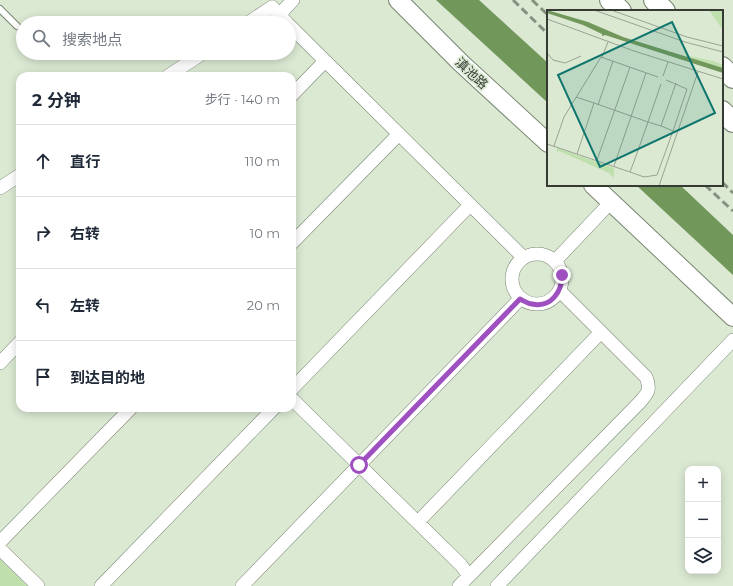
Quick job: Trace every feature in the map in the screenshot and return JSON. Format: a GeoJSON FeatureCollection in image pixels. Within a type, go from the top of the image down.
{"type":"FeatureCollection","features":[{"type":"Feature","properties":{"kind":"main road"},"geometry":{"type":"LineString","coordinates":[[610,0],[620,10]]}},
{"type":"Feature","properties":{"kind":"main road"},"geometry":{"type":"LineString","coordinates":[[654,0],[664,10]]}},
{"type":"Feature","properties":{"kind":"main road"},"geometry":{"type":"LineString","coordinates":[[723,68],[733,78]]}},
{"type":"Feature","properties":{"kind":"main road"},"geometry":{"type":"LineString","coordinates":[[723,112],[733,122]]}},
{"type":"Feature","properties":{"kind":"street"},"geometry":{"type":"LineString","coordinates":[[287,16],[293,0]]}},
{"type":"Feature","properties":{"kind":"street","name":"滇池路"},"geometry":{"type":"LineString","coordinates":[[398,0],[461,63],[547,142]]}},
{"type":"Feature","properties":{"kind":"street"},"geometry":{"type":"LineString","coordinates":[[258,16],[272,7],[280,16]]}},
{"type":"Feature","properties":{"kind":"street"},"geometry":{"type":"LineString","coordinates":[[296,32],[523,257]]}},
{"type":"Feature","properties":{"kind":"street"},"geometry":{"type":"LineString","coordinates":[[174,72],[192,60]]}},
{"type":"Feature","properties":{"kind":"street"},"geometry":{"type":"LineString","coordinates":[[296,91],[325,61]]}},
{"type":"Feature","properties":{"kind":"street"},"geometry":{"type":"LineString","coordinates":[[296,239],[398,134]]}},
{"type":"Feature","properties":{"kind":"street"},"geometry":{"type":"LineString","coordinates":[[0,188],[16,178]]}},
{"type":"Feature","properties":{"kind":"street"},"geometry":{"type":"LineString","coordinates":[[594,186],[733,317]]}},
{"type":"Feature","properties":{"kind":"street"},"geometry":{"type":"LineString","coordinates":[[555,261],[611,202]]}},
{"type":"Feature","properties":{"kind":"street"},"geometry":{"type":"LineString","coordinates":[[296,385],[470,205]]}},
{"type":"Feature","properties":{"kind":"street"},"geometry":{"type":"LineString","coordinates":[[530,254],[548,256],[555,261],[560,268],[562,284],[560,291],[554,298],[548,303],[540,305],[532,304],[520,299],[513,289],[511,281],[512,272],[516,264],[523,257],[530,254]]}},
{"type":"Feature","properties":{"kind":"street"},"geometry":{"type":"LineString","coordinates":[[459,586],[640,402],[647,393],[649,385],[646,378],[560,291]]}},
{"type":"Feature","properties":{"kind":"street"},"geometry":{"type":"LineString","coordinates":[[242,586],[520,299]]}},
{"type":"Feature","properties":{"kind":"street"},"geometry":{"type":"LineString","coordinates":[[418,522],[601,332]]}},
{"type":"Feature","properties":{"kind":"street"},"geometry":{"type":"LineString","coordinates":[[497,586],[733,340]]}},
{"type":"Feature","properties":{"kind":"street"},"geometry":{"type":"LineString","coordinates":[[0,363],[16,346]]}},
{"type":"Feature","properties":{"kind":"street"},"geometry":{"type":"LineString","coordinates":[[296,403],[461,565],[469,576]]}},
{"type":"Feature","properties":{"kind":"street"},"geometry":{"type":"LineString","coordinates":[[0,542],[127,412]]}},
{"type":"Feature","properties":{"kind":"street"},"geometry":{"type":"LineString","coordinates":[[101,586],[270,412]]}},
{"type":"Feature","properties":{"kind":"street"},"geometry":{"type":"LineString","coordinates":[[0,549],[38,586]]}},
{"type":"Feature","properties":{"kind":"lane"},"geometry":{"type":"LineString","coordinates":[[0,9],[16,25]]}},
{"type":"Feature","properties":{"kind":"shaded area"},"geometry":{"type":"Polygon","coordinates":[[[436,0],[479,0],[547,62],[547,102],[436,0]]]}},
{"type":"Feature","properties":{"kind":"shaded area"},"geometry":{"type":"Polygon","coordinates":[[[637,186],[681,186],[733,235],[733,275],[637,186]]]}},
{"type":"Feature","properties":{"kind":"shaded area"},"geometry":{"type":"Polygon","coordinates":[[[0,559],[27,586],[0,586],[0,559]]]}},
{"type":"Feature","properties":{"kind":"railway"},"geometry":{"type":"LineString","coordinates":[[513,0],[547,33]]}},
{"type":"Feature","properties":{"kind":"railway"},"geometry":{"type":"LineString","coordinates":[[532,0],[547,14]]}},
{"type":"Feature","properties":{"kind":"railway"},"geometry":{"type":"LineString","coordinates":[[723,183],[733,193]]}},
{"type":"Feature","properties":{"kind":"railway"},"geometry":{"type":"LineString","coordinates":[[706,186],[733,211]]}},
{"type":"Feature","properties":{"kind":"route"},"geometry":{"type":"LineString","coordinates":[[359,465],[520,299],[532,304],[540,305],[548,303],[554,298],[560,291],[562,275]]}}]}
